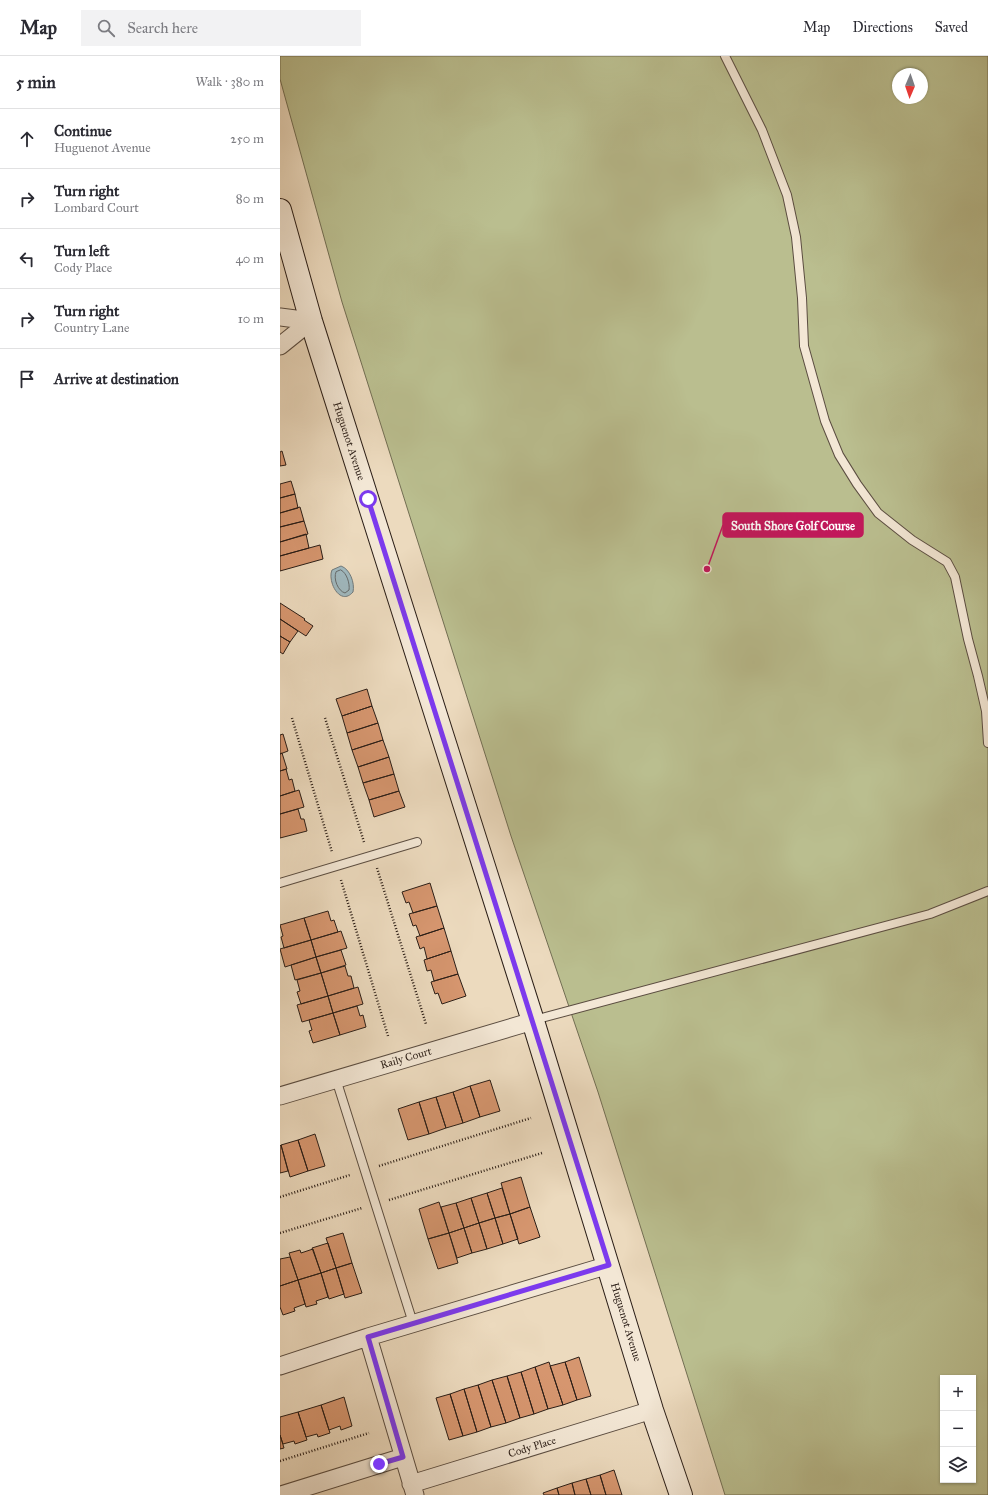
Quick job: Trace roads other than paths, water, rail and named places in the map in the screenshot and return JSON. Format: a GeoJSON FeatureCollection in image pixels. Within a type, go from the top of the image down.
{"type":"FeatureCollection","features":[{"type":"Feature","properties":{"kind":"street","name":"Huguenot Avenue"},"geometry":{"type":"LineString","coordinates":[[280,210],[311,321],[533,1021],[609,1265],[652,1410],[681,1495]]}},
{"type":"Feature","properties":{"kind":"street"},"geometry":{"type":"LineString","coordinates":[[280,317],[311,321]]}},
{"type":"Feature","properties":{"kind":"street"},"geometry":{"type":"LineString","coordinates":[[280,346],[311,321]]}},
{"type":"Feature","properties":{"kind":"street","name":"Raily Court"},"geometry":{"type":"LineString","coordinates":[[280,1096],[336,1078],[533,1021]]}},
{"type":"Feature","properties":{"kind":"street"},"geometry":{"type":"LineString","coordinates":[[280,1366],[413,1323],[609,1265]]}},
{"type":"Feature","properties":{"kind":"street","name":"Cody Place"},"geometry":{"type":"LineString","coordinates":[[368,1337],[413,1490],[652,1410]]}},
{"type":"Feature","properties":{"kind":"street"},"geometry":{"type":"LineString","coordinates":[[281,1495],[403,1457]]}},
{"type":"Feature","properties":{"kind":"lane"},"geometry":{"type":"LineString","coordinates":[[725,56],[762,130],[787,195],[796,237],[802,291],[804,346],[825,421],[839,455],[857,484],[878,513],[912,540],[947,562],[955,577],[968,639],[986,711],[988,743]]}},
{"type":"Feature","properties":{"kind":"lane"},"geometry":{"type":"LineString","coordinates":[[280,883],[417,842]]}},
{"type":"Feature","properties":{"kind":"lane"},"geometry":{"type":"LineString","coordinates":[[533,1021],[930,914],[988,891]]}},
{"type":"Feature","properties":{"kind":"lane"},"geometry":{"type":"LineString","coordinates":[[336,1078],[413,1323]]}},
{"type":"Feature","properties":{"kind":"water"},"geometry":{"type":"Polygon","coordinates":[[[341,566],[347,570],[352,581],[353,592],[348,596],[339,595],[331,580],[332,570],[341,566]]]}},
{"type":"Feature","properties":{"kind":"place","name":"South Shore Golf Course"},"geometry":{"type":"Point","coordinates":[707,569]}}]}
